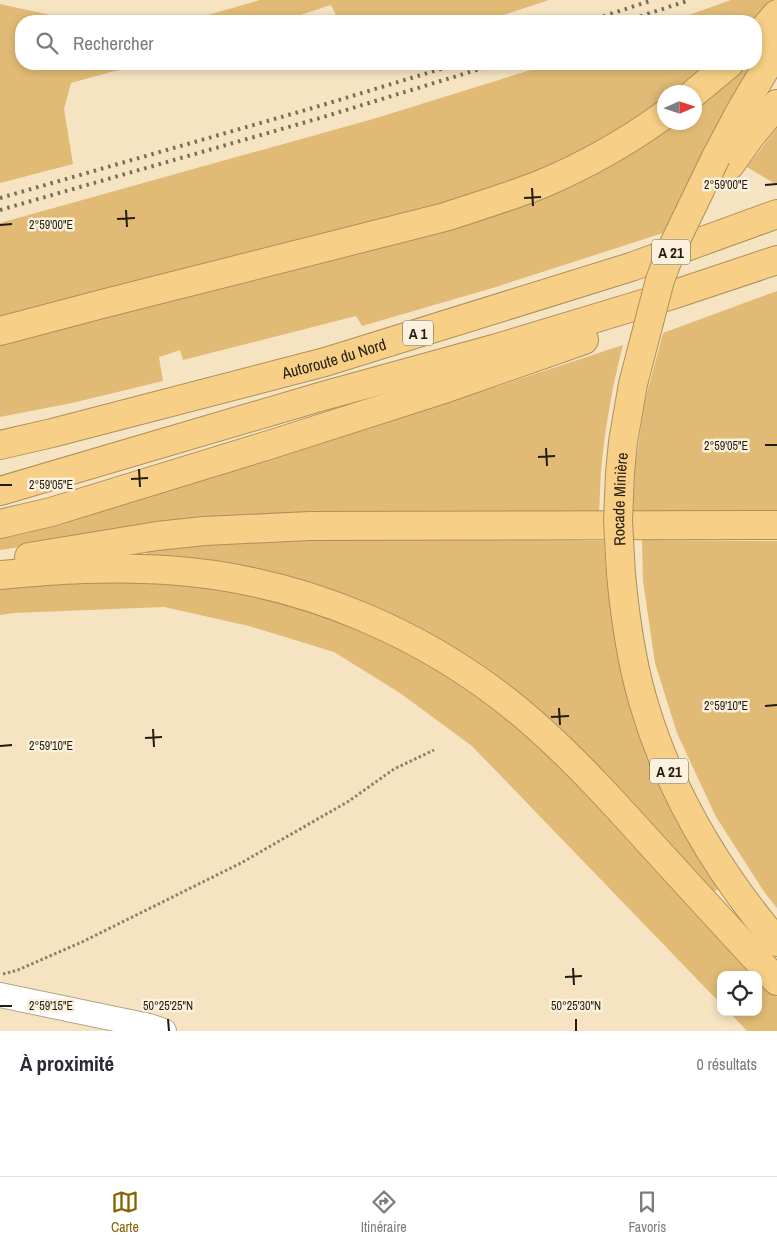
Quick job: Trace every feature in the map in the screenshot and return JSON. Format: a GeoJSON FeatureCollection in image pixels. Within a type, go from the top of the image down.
{"type":"FeatureCollection","features":[{"type":"Feature","properties":{"kind":"highway"},"geometry":{"type":"LineString","coordinates":[[762,31],[777,14]]}},
{"type":"Feature","properties":{"kind":"highway","name":"Rocade Minière"},"geometry":{"type":"LineString","coordinates":[[777,49],[741,110],[723,161],[673,246],[660,280],[640,353],[628,412],[621,465],[618,521],[624,607],[635,670],[645,708],[664,761],[683,803],[715,859],[736,890],[777,942]]}},
{"type":"Feature","properties":{"kind":"highway"},"geometry":{"type":"LineString","coordinates":[[702,86],[722,70]]}},
{"type":"Feature","properties":{"kind":"highway"},"geometry":{"type":"LineString","coordinates":[[723,161],[750,137],[777,104]]}},
{"type":"Feature","properties":{"kind":"highway"},"geometry":{"type":"LineString","coordinates":[[0,331],[445,217],[486,204],[544,182],[604,154],[657,120]]}},
{"type":"Feature","properties":{"kind":"highway","name":"Autoroute du Nord"},"geometry":{"type":"LineString","coordinates":[[0,445],[325,362],[631,267],[777,214]]}},
{"type":"Feature","properties":{"kind":"highway","name":"Autoroute du Nord"},"geometry":{"type":"LineString","coordinates":[[0,491],[323,396],[496,348],[669,296],[777,260]]}},
{"type":"Feature","properties":{"kind":"highway"},"geometry":{"type":"LineString","coordinates":[[0,524],[51,512],[438,391],[625,325],[669,296]]}},
{"type":"Feature","properties":{"kind":"highway"},"geometry":{"type":"LineString","coordinates":[[0,441],[52,433]]}},
{"type":"Feature","properties":{"kind":"highway"},"geometry":{"type":"LineString","coordinates":[[0,562],[157,536],[250,528],[367,525],[777,525]]}},
{"type":"Feature","properties":{"kind":"highway"},"geometry":{"type":"LineString","coordinates":[[0,575],[106,568],[170,570],[235,578],[298,593],[364,616],[439,654],[506,700],[555,743],[616,804],[777,981]]}},
{"type":"Feature","properties":{"kind":"main road"},"geometry":{"type":"LineString","coordinates":[[0,995],[149,1026],[164,1031]]}},
{"type":"Feature","properties":{"kind":"path"},"geometry":{"type":"LineString","coordinates":[[0,975],[18,970],[82,942],[242,863],[349,801],[394,769],[434,750]]}},
{"type":"Feature","properties":{"kind":"shaded area"},"geometry":{"type":"Polygon","coordinates":[[[260,0],[549,0],[503,15],[336,15],[331,5],[300,15],[208,15],[260,0]]]}},
{"type":"Feature","properties":{"kind":"shaded area"},"geometry":{"type":"Polygon","coordinates":[[[731,0],[771,0],[758,15],[689,15],[731,0]]]}},
{"type":"Feature","properties":{"kind":"shaded area"},"geometry":{"type":"Polygon","coordinates":[[[0,4],[50,15],[15,15],[15,70],[118,70],[71,83],[64,109],[73,164],[0,183],[0,4]]]}},
{"type":"Feature","properties":{"kind":"shaded area"},"geometry":{"type":"Polygon","coordinates":[[[531,70],[704,70],[686,85],[657,85],[657,107],[602,146],[482,195],[0,320],[0,223],[373,119],[531,70]]]}},
{"type":"Feature","properties":{"kind":"shaded area"},"geometry":{"type":"Polygon","coordinates":[[[732,70],[752,70],[696,168],[663,233],[496,287],[362,326],[356,316],[183,360],[180,350],[159,357],[163,381],[72,403],[0,417],[0,339],[405,234],[657,128],[657,130],[702,130],[702,98],[732,70]]]}},
{"type":"Feature","properties":{"kind":"shaded area"},"geometry":{"type":"Polygon","coordinates":[[[777,128],[777,185],[747,167],[777,128]]]}},
{"type":"Feature","properties":{"kind":"shaded area"},"geometry":{"type":"Polygon","coordinates":[[[777,291],[777,514],[633,513],[635,467],[645,400],[663,333],[777,291]]]}},
{"type":"Feature","properties":{"kind":"shaded area"},"geometry":{"type":"Polygon","coordinates":[[[623,345],[613,388],[606,432],[601,468],[599,515],[162,525],[0,550],[0,534],[336,436],[483,391],[623,345]]]}},
{"type":"Feature","properties":{"kind":"shaded area"},"geometry":{"type":"Polygon","coordinates":[[[415,538],[604,541],[607,582],[628,702],[649,760],[684,835],[718,889],[709,895],[407,628],[147,561],[147,548],[247,542],[415,538]]]}},
{"type":"Feature","properties":{"kind":"shaded area"},"geometry":{"type":"Polygon","coordinates":[[[642,540],[777,541],[777,908],[765,893],[716,817],[677,733],[655,663],[643,581],[642,540]]]}},
{"type":"Feature","properties":{"kind":"shaded area"},"geometry":{"type":"Polygon","coordinates":[[[120,579],[260,593],[381,635],[457,676],[585,786],[753,971],[717,971],[717,1000],[472,746],[400,693],[334,652],[249,626],[164,607],[0,615],[0,587],[120,579]]]}},
{"type":"Feature","properties":{"kind":"shaded area"},"geometry":{"type":"Polygon","coordinates":[[[762,981],[777,997],[777,1031],[747,1031],[733,1016],[762,1016],[762,981]]]}},
{"type":"Feature","properties":{"kind":"railway"},"geometry":{"type":"LineString","coordinates":[[607,15],[653,0]]}},
{"type":"Feature","properties":{"kind":"railway"},"geometry":{"type":"LineString","coordinates":[[644,15],[690,0]]}},
{"type":"Feature","properties":{"kind":"railway"},"geometry":{"type":"LineString","coordinates":[[0,198],[437,70]]}},
{"type":"Feature","properties":{"kind":"railway"},"geometry":{"type":"LineString","coordinates":[[0,210],[320,118],[476,70]]}}]}
